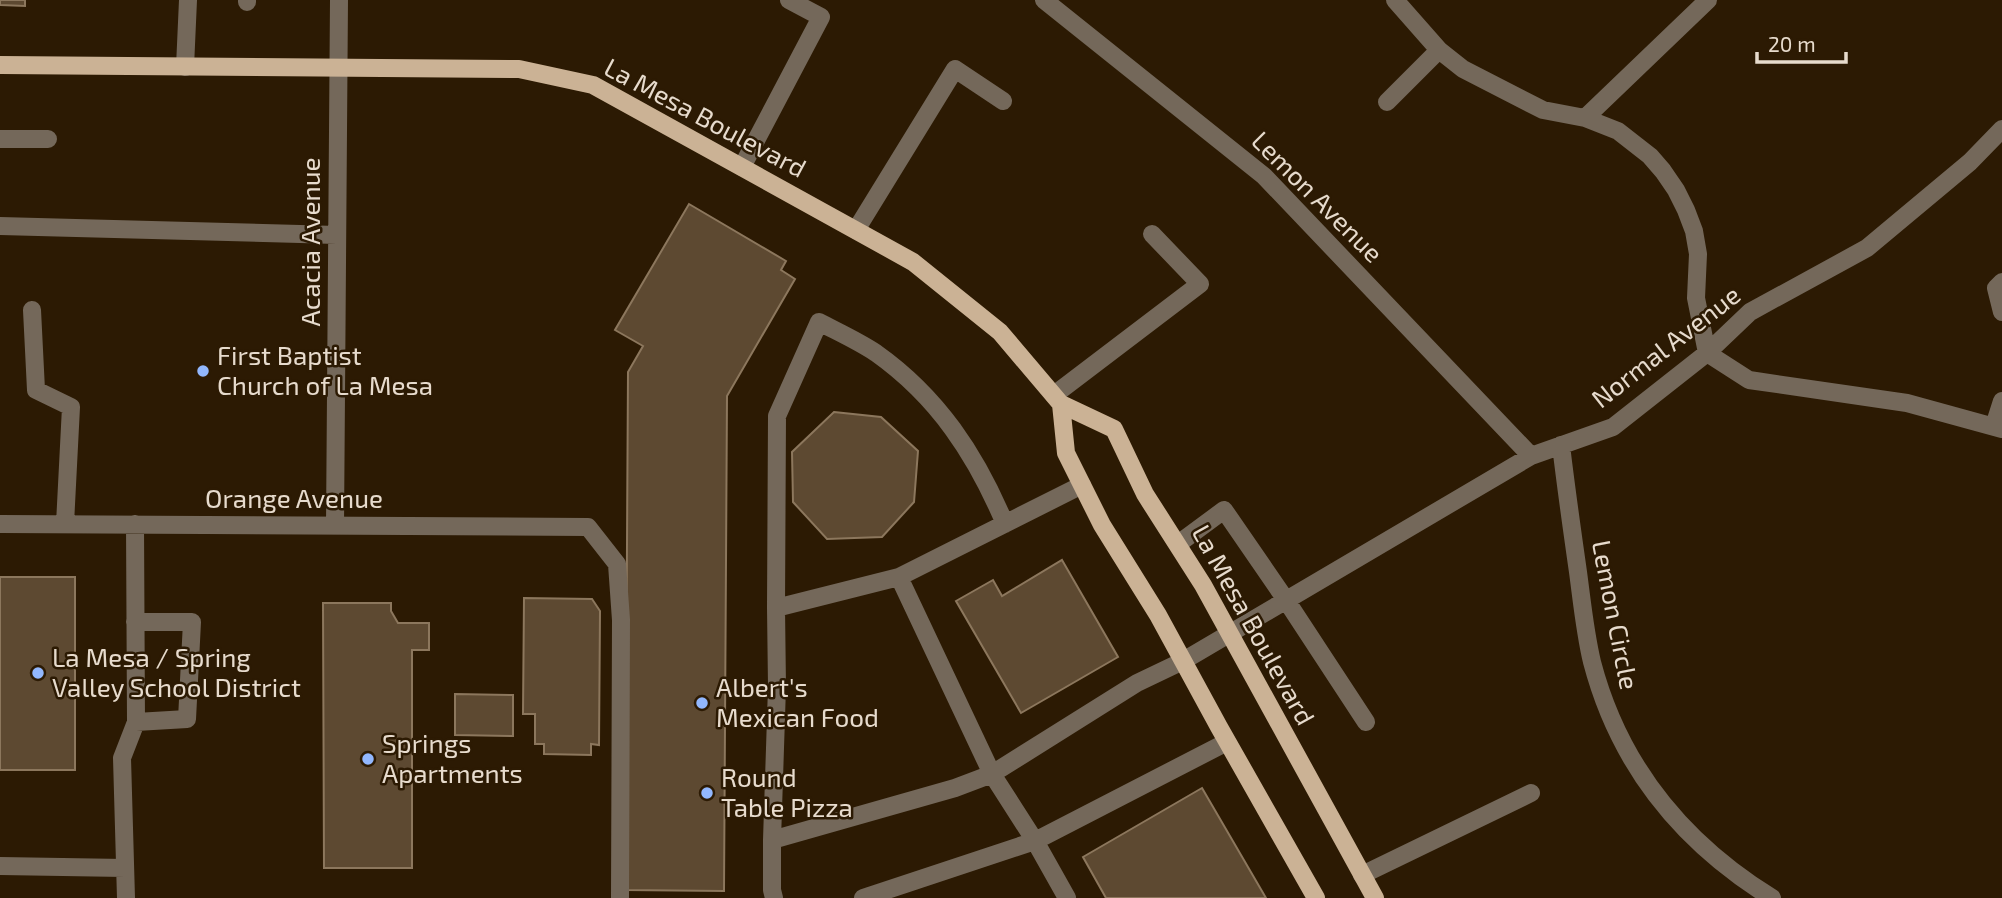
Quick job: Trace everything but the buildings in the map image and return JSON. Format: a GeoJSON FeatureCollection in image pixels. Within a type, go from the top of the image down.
{"type":"FeatureCollection","features":[{"type":"Feature","properties":{"kind":"main road","name":"La Mesa Boulevard"},"geometry":{"type":"LineString","coordinates":[[0,65],[519,69],[593,85],[913,262],[1000,332],[1058,399],[1114,429],[1145,494],[1203,584],[1375,898]]}},
{"type":"Feature","properties":{"kind":"main road"},"geometry":{"type":"LineString","coordinates":[[1058,399],[1066,453],[1102,525],[1158,615],[1316,898]]}},
{"type":"Feature","properties":{"kind":"street"},"geometry":{"type":"LineString","coordinates":[[185,67],[188,0]]}},
{"type":"Feature","properties":{"kind":"street","name":"Acacia Avenue"},"geometry":{"type":"LineString","coordinates":[[335,526],[339,0]]}},
{"type":"Feature","properties":{"kind":"street"},"geometry":{"type":"LineString","coordinates":[[742,167],[821,17],[789,0]]}},
{"type":"Feature","properties":{"kind":"street","name":"Lemon Avenue"},"geometry":{"type":"LineString","coordinates":[[1044,0],[1264,176],[1531,456]]}},
{"type":"Feature","properties":{"kind":"street"},"geometry":{"type":"LineString","coordinates":[[1395,0],[1440,50],[1463,69],[1543,110],[1585,118],[1618,131],[1650,156],[1676,190],[1694,231],[1698,254],[1696,298],[1707,353],[1749,380],[1907,403],[1998,428],[2002,401]]}},
{"type":"Feature","properties":{"kind":"street"},"geometry":{"type":"LineString","coordinates":[[1585,118],[1708,0]]}},
{"type":"Feature","properties":{"kind":"street"},"geometry":{"type":"LineString","coordinates":[[1387,102],[1440,50]]}},
{"type":"Feature","properties":{"kind":"street"},"geometry":{"type":"LineString","coordinates":[[856,230],[955,69],[1003,101]]}},
{"type":"Feature","properties":{"kind":"street","name":"Normal Avenue"},"geometry":{"type":"LineString","coordinates":[[772,840],[955,788],[992,774],[1137,683],[1183,661],[1531,456],[1613,427],[1707,353],[1750,312],[1867,248],[1970,162],[2002,129]]}},
{"type":"Feature","properties":{"kind":"street"},"geometry":{"type":"LineString","coordinates":[[0,139],[48,139]]}},
{"type":"Feature","properties":{"kind":"street"},"geometry":{"type":"LineString","coordinates":[[0,226],[337,235]]}},
{"type":"Feature","properties":{"kind":"street"},"geometry":{"type":"LineString","coordinates":[[1058,399],[1200,284],[1152,234]]}},
{"type":"Feature","properties":{"kind":"street"},"geometry":{"type":"LineString","coordinates":[[2002,282],[1996,288],[2002,312]]}},
{"type":"Feature","properties":{"kind":"street"},"geometry":{"type":"LineString","coordinates":[[32,310],[36,390],[71,407],[65,524]]}},
{"type":"Feature","properties":{"kind":"street"},"geometry":{"type":"LineString","coordinates":[[774,898],[772,840],[777,687],[776,416],[819,322],[876,354],[926,396],[970,452],[990,487],[1005,524]]}},
{"type":"Feature","properties":{"kind":"street","name":"Lemon Circle"},"geometry":{"type":"LineString","coordinates":[[1561,445],[1592,662],[1619,735],[1661,802],[1686,831],[1715,858],[1772,898]]}},
{"type":"Feature","properties":{"kind":"street"},"geometry":{"type":"LineString","coordinates":[[776,608],[899,577],[1082,485]]}},
{"type":"Feature","properties":{"kind":"street"},"geometry":{"type":"LineString","coordinates":[[1178,544],[1224,510],[1366,722]]}},
{"type":"Feature","properties":{"kind":"street","name":"Orange Avenue"},"geometry":{"type":"LineString","coordinates":[[0,524],[588,527],[617,564],[621,620],[620,898]]}},
{"type":"Feature","properties":{"kind":"street"},"geometry":{"type":"LineString","coordinates":[[126,898],[122,758],[136,722],[135,524]]}},
{"type":"Feature","properties":{"kind":"street"},"geometry":{"type":"LineString","coordinates":[[899,577],[992,774],[1035,841],[1067,898]]}},
{"type":"Feature","properties":{"kind":"street"},"geometry":{"type":"LineString","coordinates":[[135,622],[192,622],[187,719],[136,722]]}},
{"type":"Feature","properties":{"kind":"street"},"geometry":{"type":"LineString","coordinates":[[863,898],[1035,841],[1227,742]]}},
{"type":"Feature","properties":{"kind":"street"},"geometry":{"type":"LineString","coordinates":[[1362,875],[1531,793]]}},
{"type":"Feature","properties":{"kind":"street"},"geometry":{"type":"LineString","coordinates":[[0,866],[125,868]]}},
{"type":"Feature","properties":{"kind":"place","name":"First Baptist Church of La Mesa"},"geometry":{"type":"Point","coordinates":[203,371]}},
{"type":"Feature","properties":{"kind":"place","name":"La Mesa / Spring Valley School District"},"geometry":{"type":"Point","coordinates":[38,673]}},
{"type":"Feature","properties":{"kind":"place","name":"Albert's Mexican Food"},"geometry":{"type":"Point","coordinates":[702,703]}},
{"type":"Feature","properties":{"kind":"place","name":"Springs Apartments"},"geometry":{"type":"Point","coordinates":[368,759]}},
{"type":"Feature","properties":{"kind":"place","name":"Round Table Pizza"},"geometry":{"type":"Point","coordinates":[707,793]}}]}
